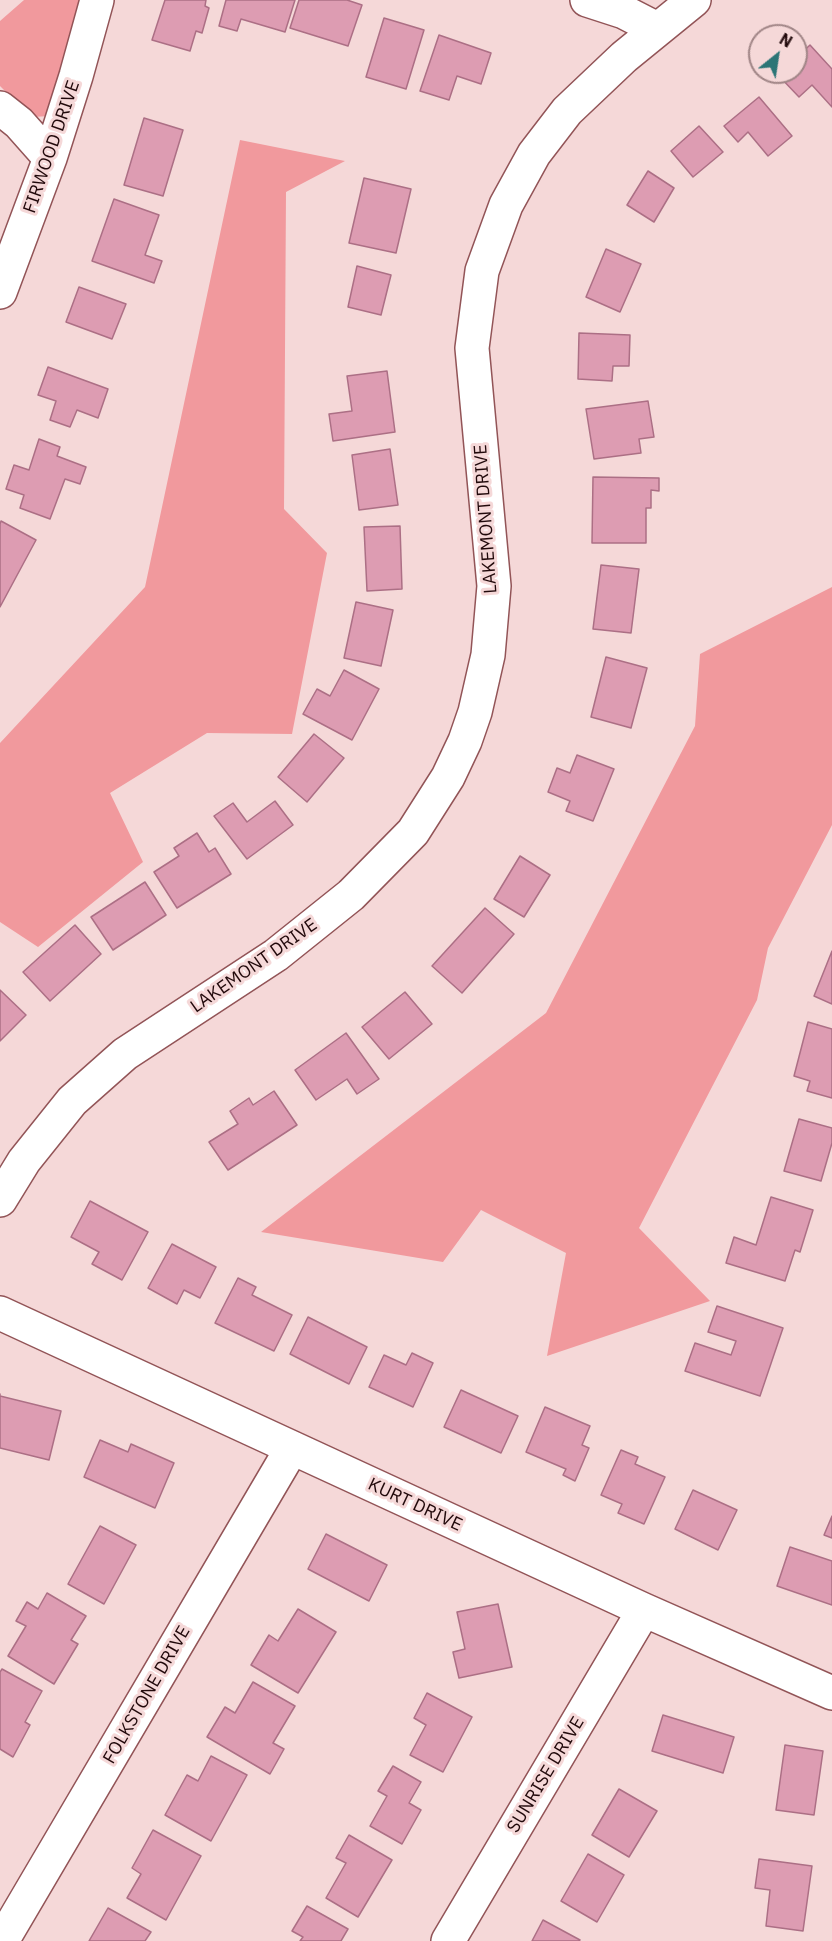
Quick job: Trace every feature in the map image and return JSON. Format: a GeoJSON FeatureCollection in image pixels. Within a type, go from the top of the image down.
{"type":"FeatureCollection","features":[{"type":"Feature","properties":{"kind":"street","name":"FIRWOOD DRIVE"},"geometry":{"type":"LineString","coordinates":[[0,292],[50,158],[97,0]]}},
{"type":"Feature","properties":{"kind":"street"},"geometry":{"type":"LineString","coordinates":[[587,0],[624,12],[657,29]]}},
{"type":"Feature","properties":{"kind":"street","name":"LAKEMONT DRIVE"},"geometry":{"type":"LineString","coordinates":[[0,1200],[24,1161],[72,1101],[125,1054],[276,955],[351,895],[413,832],[448,777],[465,741],[480,689],[488,655],[494,586],[471,348],[482,271],[506,205],[534,154],[567,111],[624,57],[694,0]]}},
{"type":"Feature","properties":{"kind":"street"},"geometry":{"type":"LineString","coordinates":[[0,108],[19,123],[50,158]]}},
{"type":"Feature","properties":{"kind":"street","name":"KURT DRIVE"},"geometry":{"type":"LineString","coordinates":[[0,1313],[644,1610],[832,1693]]}},
{"type":"Feature","properties":{"kind":"street","name":"FOLKSTONE DRIVE"},"geometry":{"type":"LineString","coordinates":[[2,1941],[291,1448]]}},
{"type":"Feature","properties":{"kind":"street","name":"SUNRISE DRIVE"},"geometry":{"type":"LineString","coordinates":[[448,1941],[644,1610]]}},
{"type":"Feature","properties":{"kind":"shaded area"},"geometry":{"type":"Polygon","coordinates":[[[24,0],[82,0],[51,116],[31,117],[0,86],[0,21],[24,0]]]}},
{"type":"Feature","properties":{"kind":"shaded area"},"geometry":{"type":"Polygon","coordinates":[[[240,140],[345,161],[286,192],[284,509],[327,553],[292,734],[207,733],[110,793],[143,862],[38,947],[0,922],[0,743],[145,587],[240,140]]]}},
{"type":"Feature","properties":{"kind":"shaded area"},"geometry":{"type":"Polygon","coordinates":[[[832,587],[832,825],[768,948],[757,1000],[639,1228],[710,1301],[547,1356],[566,1253],[481,1210],[443,1262],[261,1232],[546,1013],[695,726],[700,654],[832,587]]]}},
{"type":"Feature","properties":{"kind":"building"},"geometry":{"type":"Polygon","coordinates":[[[165,0],[206,0],[205,6],[209,8],[202,33],[196,31],[190,51],[152,40],[165,0]]]}},
{"type":"Feature","properties":{"kind":"building"},"geometry":{"type":"Polygon","coordinates":[[[226,0],[295,0],[285,32],[241,19],[237,31],[219,26],[226,0]]]}},
{"type":"Feature","properties":{"kind":"building"},"geometry":{"type":"Polygon","coordinates":[[[299,0],[347,0],[362,5],[348,46],[290,28],[299,0]]]}},
{"type":"Feature","properties":{"kind":"building"},"geometry":{"type":"Polygon","coordinates":[[[384,18],[424,30],[406,89],[366,77],[384,18]]]}},
{"type":"Feature","properties":{"kind":"building"},"geometry":{"type":"Polygon","coordinates":[[[439,35],[491,53],[481,84],[457,76],[449,100],[420,91],[439,35]]]}},
{"type":"Feature","properties":{"kind":"building"},"geometry":{"type":"Polygon","coordinates":[[[810,45],[832,69],[832,107],[812,85],[799,97],[787,84],[808,84],[808,47],[810,45]]]}},
{"type":"Feature","properties":{"kind":"building"},"geometry":{"type":"Polygon","coordinates":[[[759,97],[792,136],[768,156],[748,132],[738,142],[724,126],[759,97]]]}},
{"type":"Feature","properties":{"kind":"building"},"geometry":{"type":"Polygon","coordinates":[[[144,118],[183,130],[163,196],[124,185],[144,118]]]}},
{"type":"Feature","properties":{"kind":"building"},"geometry":{"type":"Polygon","coordinates":[[[699,126],[723,152],[693,177],[671,151],[699,126]]]}},
{"type":"Feature","properties":{"kind":"building"},"geometry":{"type":"Polygon","coordinates":[[[648,171],[674,188],[654,222],[627,205],[648,171]]]}},
{"type":"Feature","properties":{"kind":"building"},"geometry":{"type":"Polygon","coordinates":[[[364,178],[411,189],[396,253],[349,243],[364,178]]]}},
{"type":"Feature","properties":{"kind":"building"},"geometry":{"type":"Polygon","coordinates":[[[114,199],[159,215],[145,255],[162,261],[154,283],[92,261],[114,199]]]}},
{"type":"Feature","properties":{"kind":"building"},"geometry":{"type":"Polygon","coordinates":[[[606,249],[641,264],[620,312],[586,297],[606,249]]]}},
{"type":"Feature","properties":{"kind":"building"},"geometry":{"type":"Polygon","coordinates":[[[357,266],[391,275],[381,315],[348,307],[357,266]]]}},
{"type":"Feature","properties":{"kind":"building"},"geometry":{"type":"Polygon","coordinates":[[[79,287],[126,304],[112,339],[66,322],[79,287]]]}},
{"type":"Feature","properties":{"kind":"building"},"geometry":{"type":"Polygon","coordinates":[[[579,333],[630,335],[629,366],[613,366],[612,381],[578,379],[579,333]]]}},
{"type":"Feature","properties":{"kind":"building"},"geometry":{"type":"Polygon","coordinates":[[[48,367],[108,389],[98,418],[77,410],[70,427],[50,420],[56,401],[38,395],[48,367]]]}},
{"type":"Feature","properties":{"kind":"building"},"geometry":{"type":"Polygon","coordinates":[[[387,371],[395,432],[333,441],[329,414],[352,411],[347,376],[387,371]]]}},
{"type":"Feature","properties":{"kind":"building"},"geometry":{"type":"Polygon","coordinates":[[[648,401],[654,437],[639,439],[641,453],[594,459],[586,409],[648,401]]]}},
{"type":"Feature","properties":{"kind":"building"},"geometry":{"type":"Polygon","coordinates":[[[39,439],[60,447],[57,456],[86,467],[80,484],[65,479],[50,519],[20,508],[24,495],[6,489],[14,465],[29,470],[39,439]]]}},
{"type":"Feature","properties":{"kind":"building"},"geometry":{"type":"Polygon","coordinates":[[[390,449],[398,505],[359,510],[352,455],[390,449]]]}},
{"type":"Feature","properties":{"kind":"building"},"geometry":{"type":"Polygon","coordinates":[[[593,477],[659,478],[659,491],[651,490],[651,508],[646,508],[646,543],[592,543],[593,477]]]}},
{"type":"Feature","properties":{"kind":"building"},"geometry":{"type":"Polygon","coordinates":[[[1,521],[36,540],[0,607],[0,524],[1,521]]]}},
{"type":"Feature","properties":{"kind":"building"},"geometry":{"type":"Polygon","coordinates":[[[400,526],[402,589],[367,591],[364,527],[400,526]]]}},
{"type":"Feature","properties":{"kind":"building"},"geometry":{"type":"Polygon","coordinates":[[[601,565],[639,569],[631,633],[593,629],[601,565]]]}},
{"type":"Feature","properties":{"kind":"building"},"geometry":{"type":"Polygon","coordinates":[[[356,602],[393,610],[381,666],[344,658],[356,602]]]}},
{"type":"Feature","properties":{"kind":"building"},"geometry":{"type":"Polygon","coordinates":[[[606,657],[647,668],[631,728],[591,717],[606,657]]]}},
{"type":"Feature","properties":{"kind":"building"},"geometry":{"type":"Polygon","coordinates":[[[344,670],[379,689],[352,740],[303,714],[317,689],[330,696],[344,670]]]}},
{"type":"Feature","properties":{"kind":"building"},"geometry":{"type":"Polygon","coordinates":[[[314,734],[344,758],[307,802],[278,777],[314,734]]]}},
{"type":"Feature","properties":{"kind":"building"},"geometry":{"type":"Polygon","coordinates":[[[577,755],[614,769],[593,821],[566,811],[570,801],[548,792],[557,768],[570,773],[577,755]]]}},
{"type":"Feature","properties":{"kind":"building"},"geometry":{"type":"Polygon","coordinates":[[[275,801],[293,825],[247,859],[214,816],[233,803],[247,822],[275,801]]]}},
{"type":"Feature","properties":{"kind":"building"},"geometry":{"type":"Polygon","coordinates":[[[197,833],[209,852],[215,848],[231,874],[177,908],[154,872],[179,856],[174,848],[197,833]]]}},
{"type":"Feature","properties":{"kind":"building"},"geometry":{"type":"Polygon","coordinates":[[[520,856],[550,875],[524,917],[494,899],[520,856]]]}},
{"type":"Feature","properties":{"kind":"building"},"geometry":{"type":"Polygon","coordinates":[[[145,882],[166,915],[113,950],[91,917],[145,882]]]}},
{"type":"Feature","properties":{"kind":"building"},"geometry":{"type":"Polygon","coordinates":[[[485,908],[514,934],[462,993],[432,966],[485,908]]]}},
{"type":"Feature","properties":{"kind":"building"},"geometry":{"type":"Polygon","coordinates":[[[75,925],[101,954],[50,1001],[23,972],[75,925]]]}},
{"type":"Feature","properties":{"kind":"building"},"geometry":{"type":"Polygon","coordinates":[[[832,951],[832,1004],[814,996],[832,951]]]}},
{"type":"Feature","properties":{"kind":"building"},"geometry":{"type":"Polygon","coordinates":[[[0,990],[26,1015],[0,1041],[0,990]]]}},
{"type":"Feature","properties":{"kind":"building"},"geometry":{"type":"Polygon","coordinates":[[[405,992],[432,1024],[389,1059],[362,1027],[405,992]]]}},
{"type":"Feature","properties":{"kind":"building"},"geometry":{"type":"Polygon","coordinates":[[[808,1022],[832,1029],[832,1098],[807,1091],[810,1081],[794,1076],[808,1022]]]}},
{"type":"Feature","properties":{"kind":"building"},"geometry":{"type":"Polygon","coordinates":[[[346,1033],[379,1079],[357,1094],[347,1079],[316,1100],[295,1070],[346,1033]]]}},
{"type":"Feature","properties":{"kind":"building"},"geometry":{"type":"Polygon","coordinates":[[[274,1091],[297,1125],[228,1170],[209,1142],[238,1124],[230,1111],[249,1098],[253,1105],[274,1091]]]}},
{"type":"Feature","properties":{"kind":"building"},"geometry":{"type":"Polygon","coordinates":[[[799,1119],[832,1128],[832,1143],[821,1181],[784,1171],[799,1119]]]}},
{"type":"Feature","properties":{"kind":"building"},"geometry":{"type":"Polygon","coordinates":[[[771,1197],[813,1210],[800,1252],[795,1250],[785,1281],[726,1263],[734,1237],[756,1245],[771,1197]]]}},
{"type":"Feature","properties":{"kind":"building"},"geometry":{"type":"Polygon","coordinates":[[[90,1201],[148,1232],[122,1280],[92,1264],[99,1252],[71,1237],[90,1201]]]}},
{"type":"Feature","properties":{"kind":"building"},"geometry":{"type":"Polygon","coordinates":[[[172,1244],[216,1267],[200,1298],[184,1290],[177,1304],[148,1288],[172,1244]]]}},
{"type":"Feature","properties":{"kind":"building"},"geometry":{"type":"Polygon","coordinates":[[[238,1278],[256,1287],[252,1295],[292,1315],[274,1351],[215,1323],[238,1278]]]}},
{"type":"Feature","properties":{"kind":"building"},"geometry":{"type":"Polygon","coordinates":[[[717,1306],[783,1328],[760,1396],[685,1371],[695,1343],[731,1355],[736,1341],[708,1332],[717,1306]]]}},
{"type":"Feature","properties":{"kind":"building"},"geometry":{"type":"Polygon","coordinates":[[[308,1317],[367,1347],[349,1384],[290,1354],[308,1317]]]}},
{"type":"Feature","properties":{"kind":"building"},"geometry":{"type":"Polygon","coordinates":[[[412,1353],[433,1363],[413,1407],[369,1387],[384,1355],[406,1365],[412,1353]]]}},
{"type":"Feature","properties":{"kind":"building"},"geometry":{"type":"Polygon","coordinates":[[[461,1390],[518,1416],[501,1453],[444,1427],[461,1390]]]}},
{"type":"Feature","properties":{"kind":"building"},"geometry":{"type":"Polygon","coordinates":[[[0,1396],[61,1411],[49,1460],[0,1448],[0,1396]]]}},
{"type":"Feature","properties":{"kind":"building"},"geometry":{"type":"Polygon","coordinates":[[[545,1407],[590,1426],[582,1445],[589,1448],[575,1481],[563,1475],[566,1469],[526,1452],[545,1407]]]}},
{"type":"Feature","properties":{"kind":"building"},"geometry":{"type":"Polygon","coordinates":[[[100,1440],[128,1452],[131,1444],[174,1463],[155,1508],[84,1477],[100,1440]]]}},
{"type":"Feature","properties":{"kind":"building"},"geometry":{"type":"Polygon","coordinates":[[[621,1450],[638,1457],[635,1464],[665,1477],[644,1524],[618,1513],[622,1504],[601,1495],[621,1450]]]}},
{"type":"Feature","properties":{"kind":"building"},"geometry":{"type":"Polygon","coordinates":[[[693,1490],[737,1510],[718,1550],[675,1529],[693,1490]]]}},
{"type":"Feature","properties":{"kind":"building"},"geometry":{"type":"Polygon","coordinates":[[[832,1516],[832,1538],[824,1535],[832,1516]]]}},
{"type":"Feature","properties":{"kind":"building"},"geometry":{"type":"Polygon","coordinates":[[[100,1526],[136,1545],[104,1604],[68,1584],[100,1526]]]}},
{"type":"Feature","properties":{"kind":"building"},"geometry":{"type":"Polygon","coordinates":[[[326,1534],[387,1565],[369,1601],[308,1569],[326,1534]]]}},
{"type":"Feature","properties":{"kind":"building"},"geometry":{"type":"Polygon","coordinates":[[[790,1547],[832,1561],[832,1605],[777,1586],[790,1547]]]}},
{"type":"Feature","properties":{"kind":"building"},"geometry":{"type":"Polygon","coordinates":[[[47,1593],[86,1616],[71,1640],[78,1644],[54,1684],[8,1656],[26,1626],[16,1621],[27,1602],[38,1609],[47,1593]]]}},
{"type":"Feature","properties":{"kind":"building"},"geometry":{"type":"Polygon","coordinates":[[[498,1604],[512,1667],[459,1678],[453,1652],[465,1649],[457,1612],[498,1604]]]}},
{"type":"Feature","properties":{"kind":"building"},"geometry":{"type":"Polygon","coordinates":[[[298,1609],[336,1632],[298,1693],[251,1665],[269,1635],[278,1641],[298,1609]]]}},
{"type":"Feature","properties":{"kind":"building"},"geometry":{"type":"Polygon","coordinates":[[[2,1669],[42,1691],[25,1722],[30,1725],[13,1757],[0,1749],[0,1672],[2,1669]]]}},
{"type":"Feature","properties":{"kind":"building"},"geometry":{"type":"Polygon","coordinates":[[[253,1682],[295,1706],[273,1743],[284,1749],[270,1774],[207,1737],[225,1707],[235,1713],[253,1682]]]}},
{"type":"Feature","properties":{"kind":"building"},"geometry":{"type":"Polygon","coordinates":[[[427,1693],[472,1717],[443,1772],[410,1755],[426,1725],[414,1718],[427,1693]]]}},
{"type":"Feature","properties":{"kind":"building"},"geometry":{"type":"Polygon","coordinates":[[[663,1715],[734,1737],[723,1773],[652,1751],[663,1715]]]}},
{"type":"Feature","properties":{"kind":"building"},"geometry":{"type":"Polygon","coordinates":[[[785,1745],[823,1751],[814,1815],[776,1810],[785,1745]]]}},
{"type":"Feature","properties":{"kind":"building"},"geometry":{"type":"Polygon","coordinates":[[[211,1756],[247,1775],[211,1841],[165,1815],[187,1775],[198,1781],[211,1756]]]}},
{"type":"Feature","properties":{"kind":"building"},"geometry":{"type":"Polygon","coordinates":[[[393,1766],[421,1782],[409,1803],[421,1810],[402,1844],[370,1826],[387,1796],[378,1791],[393,1766]]]}},
{"type":"Feature","properties":{"kind":"building"},"geometry":{"type":"Polygon","coordinates":[[[619,1789],[657,1811],[629,1857],[592,1835],[619,1789]]]}},
{"type":"Feature","properties":{"kind":"building"},"geometry":{"type":"Polygon","coordinates":[[[153,1830],[201,1856],[166,1920],[127,1898],[141,1874],[132,1868],[153,1830]]]}},
{"type":"Feature","properties":{"kind":"building"},"geometry":{"type":"Polygon","coordinates":[[[349,1835],[392,1860],[358,1917],[326,1898],[346,1863],[336,1858],[349,1835]]]}},
{"type":"Feature","properties":{"kind":"building"},"geometry":{"type":"Polygon","coordinates":[[[588,1854],[624,1875],[597,1922],[561,1901],[588,1854]]]}},
{"type":"Feature","properties":{"kind":"building"},"geometry":{"type":"Polygon","coordinates":[[[759,1859],[812,1866],[803,1931],[766,1926],[770,1890],[755,1888],[759,1859]]]}},
{"type":"Feature","properties":{"kind":"building"},"geometry":{"type":"Polygon","coordinates":[[[307,1906],[348,1929],[341,1941],[300,1941],[303,1937],[292,1931],[307,1906]]]}},
{"type":"Feature","properties":{"kind":"building"},"geometry":{"type":"Polygon","coordinates":[[[108,1908],[151,1932],[145,1941],[89,1941],[108,1908]]]}},
{"type":"Feature","properties":{"kind":"building"},"geometry":{"type":"Polygon","coordinates":[[[543,1920],[580,1940],[532,1941],[543,1920]]]}}]}
